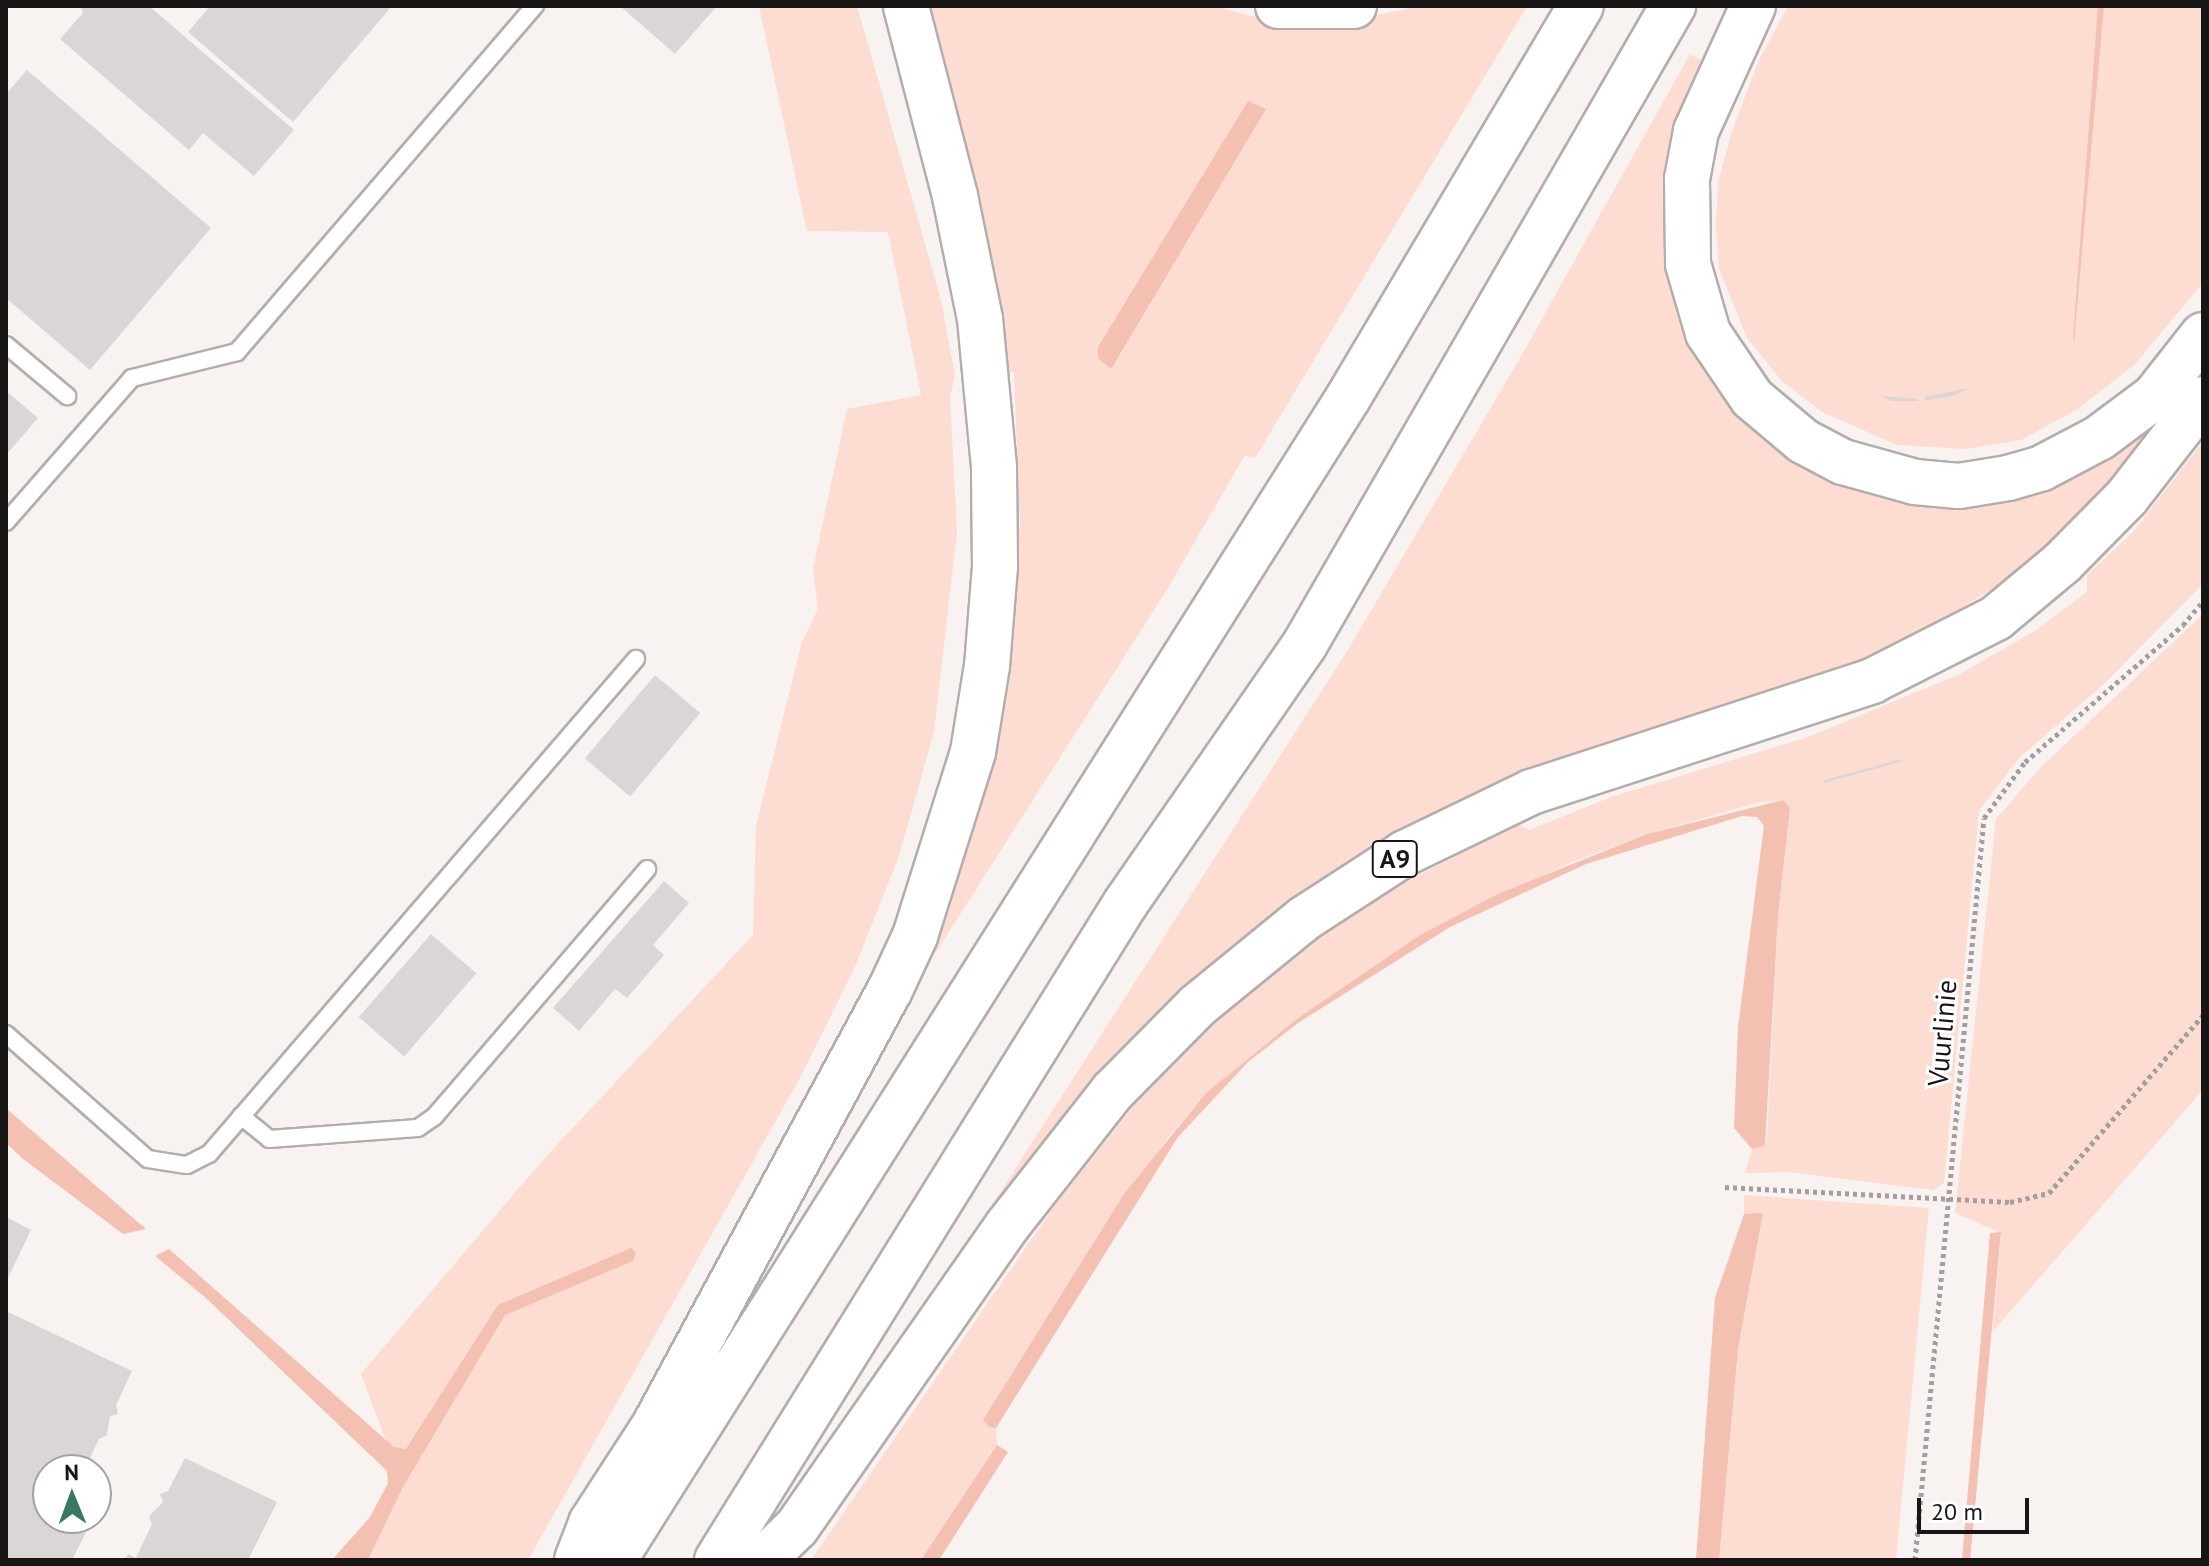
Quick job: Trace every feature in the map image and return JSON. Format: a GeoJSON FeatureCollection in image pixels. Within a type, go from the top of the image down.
{"type":"FeatureCollection","features":[{"type":"Feature","properties":{"kind":"highway"},"geometry":{"type":"LineString","coordinates":[[577,1560],[591,1523],[654,1426],[889,992],[920,921],[973,752],[987,666],[995,566],[994,467],[980,319],[955,196],[906,6]]}},
{"type":"Feature","properties":{"kind":"highway"},"geometry":{"type":"LineString","coordinates":[[1278,6],[1354,6]]}},
{"type":"Feature","properties":{"kind":"highway"},"geometry":{"type":"LineString","coordinates":[[614,1560],[1348,398],[1581,6]]}},
{"type":"Feature","properties":{"kind":"highway"},"geometry":{"type":"LineString","coordinates":[[717,1560],[1125,904],[1305,644],[1673,6]]}},
{"type":"Feature","properties":{"kind":"highway"},"geometry":{"type":"LineString","coordinates":[[1753,6],[1696,131],[1687,179],[1688,264],[1708,333],[1720,353],[1752,398],[1803,441],[1843,462],[1915,482],[1959,486],[2008,478],[2042,468],[2121,422],[2154,397],[2203,335]]}},
{"type":"Feature","properties":{"kind":"highway","name":"A9"},"geometry":{"type":"LineString","coordinates":[[763,1560],[797,1527],[1007,1226],[1113,1091],[1197,1006],[1305,918],[1405,853],[1531,792],[1872,681],[1996,618],[2062,563],[2127,497],[2203,399]]}},
{"type":"Feature","properties":{"kind":"lane"},"geometry":{"type":"LineString","coordinates":[[6,522],[132,378],[237,352],[535,6]]}},
{"type":"Feature","properties":{"kind":"lane"},"geometry":{"type":"LineString","coordinates":[[6,345],[67,396]]}},
{"type":"Feature","properties":{"kind":"lane"},"geometry":{"type":"LineString","coordinates":[[6,1034],[148,1159],[166,1165],[187,1165],[209,1154],[636,659]]}},
{"type":"Feature","properties":{"kind":"lane"},"geometry":{"type":"LineString","coordinates":[[241,1116],[269,1139],[418,1128],[434,1117],[647,869]]}},
{"type":"Feature","properties":{"kind":"path","name":"Vuurlinie"},"geometry":{"type":"LineString","coordinates":[[1915,1560],[1984,818],[2025,762],[2183,625],[2203,601]]}},
{"type":"Feature","properties":{"kind":"path"},"geometry":{"type":"LineString","coordinates":[[1725,1187],[2010,1202],[2049,1193],[2203,1015]]}},
{"type":"Feature","properties":{"kind":"shaded area"},"geometry":{"type":"Polygon","coordinates":[[[759,6],[857,6],[941,300],[955,375],[950,397],[957,532],[934,732],[899,856],[854,969],[800,1078],[528,1560],[368,1560],[403,1487],[361,1374],[541,1162],[753,935],[756,826],[802,642],[818,609],[813,569],[847,409],[921,395],[888,232],[807,231],[759,6]]]}},
{"type":"Feature","properties":{"kind":"shaded area"},"geometry":{"type":"Polygon","coordinates":[[[922,6],[1213,6],[1263,19],[1342,21],[1424,6],[1527,6],[1255,458],[1245,455],[1168,588],[915,985],[976,816],[996,727],[1020,523],[1014,372],[1002,372],[922,6]]]}},
{"type":"Feature","properties":{"kind":"shaded area"},"geometry":{"type":"Polygon","coordinates":[[[1788,6],[2203,6],[2203,283],[2134,365],[2076,410],[2021,440],[1965,449],[1897,445],[1822,412],[1781,380],[1747,338],[1719,269],[1716,226],[1718,182],[1732,131],[1759,60],[1788,6]]]}},
{"type":"Feature","properties":{"kind":"shaded area"},"geometry":{"type":"Polygon","coordinates":[[[2098,6],[2104,6],[2074,341],[2073,338],[2098,6]]]}},
{"type":"Feature","properties":{"kind":"shaded area"},"geometry":{"type":"Polygon","coordinates":[[[1690,54],[1707,64],[1710,362],[1905,494],[2135,425],[2146,449],[2030,566],[1892,650],[1403,833],[1272,917],[1177,998],[994,1221],[976,1230],[1346,653],[1519,360],[1690,54]]]}},
{"type":"Feature","properties":{"kind":"shaded area"},"geometry":{"type":"Polygon","coordinates":[[[1248,101],[1266,109],[1111,369],[1098,358],[1098,347],[1248,101]]]}},
{"type":"Feature","properties":{"kind":"shaded area"},"geometry":{"type":"Polygon","coordinates":[[[2203,442],[2203,584],[2105,683],[2019,758],[1979,811],[1944,1183],[1933,1190],[1788,1172],[1745,1173],[1752,1149],[1765,1146],[1767,1138],[1778,915],[1790,808],[1783,800],[1760,802],[1647,834],[1569,863],[1420,935],[1298,1018],[1206,1093],[1165,1141],[989,1427],[996,1428],[997,1445],[921,1560],[811,1560],[1053,1208],[1152,1083],[1228,1011],[1317,938],[1392,889],[1518,824],[1529,830],[1611,797],[1808,737],[1960,674],[2033,632],[2087,592],[2087,575],[2133,532],[2203,442]]]}},
{"type":"Feature","properties":{"kind":"shaded area"},"geometry":{"type":"Polygon","coordinates":[[[2203,614],[2203,1090],[1993,1331],[2001,1233],[1955,1213],[1996,819],[2039,769],[2203,614]]]}},
{"type":"Feature","properties":{"kind":"shaded area"},"geometry":{"type":"Polygon","coordinates":[[[1783,800],[1790,808],[1778,915],[1765,1146],[1752,1149],[1734,1128],[1738,1027],[1764,826],[1757,817],[1742,816],[1586,864],[1450,927],[1298,1023],[1248,1062],[1178,1137],[996,1428],[989,1427],[983,1420],[1124,1194],[1206,1093],[1298,1018],[1420,935],[1498,894],[1647,834],[1783,800]]]}},
{"type":"Feature","properties":{"kind":"shaded area"},"geometry":{"type":"Polygon","coordinates":[[[6,1108],[146,1229],[123,1234],[23,1159],[6,1143],[6,1108]]]}},
{"type":"Feature","properties":{"kind":"shaded area"},"geometry":{"type":"Polygon","coordinates":[[[1744,1195],[1929,1208],[1896,1560],[1719,1560],[1738,1349],[1763,1214],[1744,1214],[1744,1195]]]}},
{"type":"Feature","properties":{"kind":"shaded area"},"geometry":{"type":"Polygon","coordinates":[[[1763,1213],[1738,1349],[1719,1560],[1696,1560],[1715,1298],[1744,1214],[1763,1213]]]}},
{"type":"Feature","properties":{"kind":"shaded area"},"geometry":{"type":"Polygon","coordinates":[[[2001,1232],[1970,1560],[1962,1560],[1990,1233],[2001,1232]]]}},
{"type":"Feature","properties":{"kind":"shaded area"},"geometry":{"type":"Polygon","coordinates":[[[631,1248],[636,1252],[633,1261],[505,1315],[403,1487],[368,1560],[332,1560],[370,1517],[388,1483],[387,1471],[206,1298],[155,1256],[169,1249],[394,1447],[406,1449],[498,1305],[631,1248]]]}},
{"type":"Feature","properties":{"kind":"shaded area"},"geometry":{"type":"Polygon","coordinates":[[[997,1445],[1008,1452],[939,1560],[921,1560],[997,1445]]]}},
{"type":"Feature","properties":{"kind":"building"},"geometry":{"type":"Polygon","coordinates":[[[80,6],[149,6],[294,130],[254,176],[203,133],[189,150],[60,39],[83,13],[80,6]]]}},
{"type":"Feature","properties":{"kind":"building"},"geometry":{"type":"Polygon","coordinates":[[[210,6],[392,6],[293,122],[188,32],[210,6]]]}},
{"type":"Feature","properties":{"kind":"building"},"geometry":{"type":"Polygon","coordinates":[[[620,6],[717,6],[675,54],[620,6]]]}},
{"type":"Feature","properties":{"kind":"building"},"geometry":{"type":"Polygon","coordinates":[[[27,70],[211,228],[90,370],[6,298],[6,94],[27,70]]]}},
{"type":"Feature","properties":{"kind":"building"},"geometry":{"type":"Polygon","coordinates":[[[1970,388],[1950,397],[1925,400],[1925,397],[1970,388]]]}},
{"type":"Feature","properties":{"kind":"building"},"geometry":{"type":"Polygon","coordinates":[[[6,391],[38,418],[6,455],[6,391]]]}},
{"type":"Feature","properties":{"kind":"building"},"geometry":{"type":"Polygon","coordinates":[[[1882,396],[1918,399],[1918,401],[1891,401],[1882,396]]]}},
{"type":"Feature","properties":{"kind":"building"},"geometry":{"type":"Polygon","coordinates":[[[655,675],[700,713],[630,796],[585,758],[655,675]]]}},
{"type":"Feature","properties":{"kind":"building"},"geometry":{"type":"Polygon","coordinates":[[[1903,761],[1824,783],[1824,780],[1903,761]]]}},
{"type":"Feature","properties":{"kind":"building"},"geometry":{"type":"Polygon","coordinates":[[[664,881],[689,903],[653,945],[664,955],[627,998],[615,989],[579,1031],[553,1008],[664,881]]]}},
{"type":"Feature","properties":{"kind":"building"},"geometry":{"type":"Polygon","coordinates":[[[431,934],[476,973],[404,1056],[359,1017],[431,934]]]}},
{"type":"Feature","properties":{"kind":"building"},"geometry":{"type":"Polygon","coordinates":[[[6,1217],[31,1230],[6,1282],[6,1217]]]}},
{"type":"Feature","properties":{"kind":"building"},"geometry":{"type":"Polygon","coordinates":[[[6,1311],[132,1371],[116,1405],[118,1414],[110,1416],[107,1435],[99,1439],[92,1454],[32,1454],[32,1534],[85,1534],[72,1560],[6,1560],[6,1311]]]}},
{"type":"Feature","properties":{"kind":"building"},"geometry":{"type":"Polygon","coordinates":[[[185,1458],[277,1502],[248,1560],[125,1560],[128,1554],[136,1558],[152,1524],[149,1516],[163,1502],[160,1494],[168,1491],[185,1458]]]}}]}
